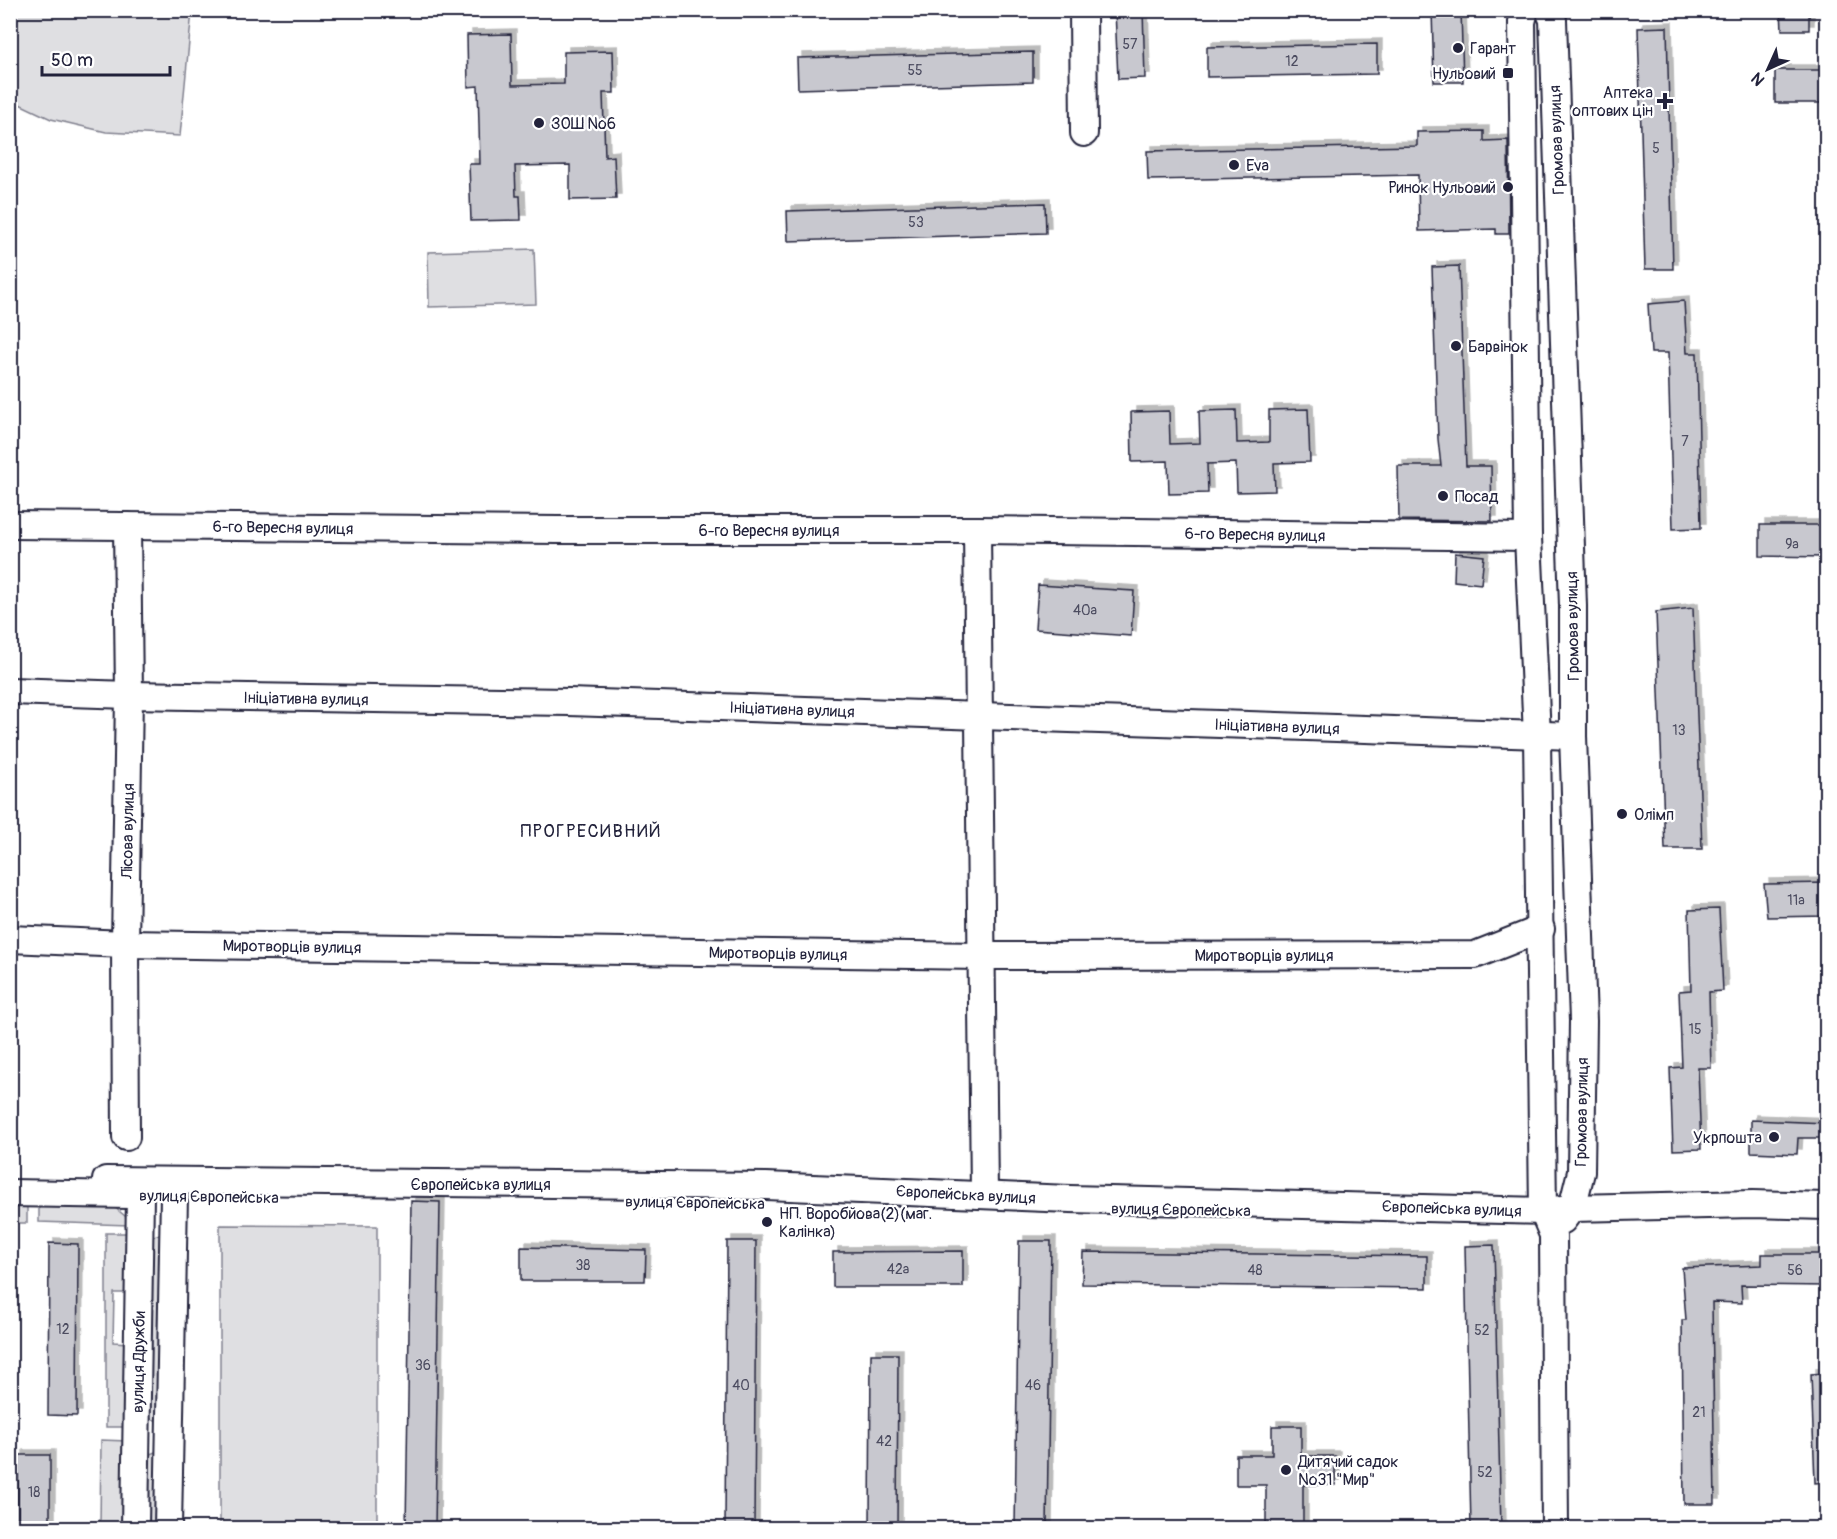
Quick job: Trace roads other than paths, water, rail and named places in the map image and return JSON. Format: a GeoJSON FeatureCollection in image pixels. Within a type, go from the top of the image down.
{"type":"FeatureCollection","features":[{"type":"Feature","properties":{"kind":"street"},"geometry":{"type":"LineString","coordinates":[[1083,10],[1084,133]]}},
{"type":"Feature","properties":{"kind":"street","name":"Громова вулиця"},"geometry":{"type":"LineString","coordinates":[[1525,10],[1522,22],[1528,537],[1537,736],[1541,929],[1533,1212],[1552,1235]]}},
{"type":"Feature","properties":{"kind":"street","name":"Громова вулиця"},"geometry":{"type":"LineString","coordinates":[[1549,10],[1553,20],[1574,606],[1573,736],[1583,1021],[1581,1172],[1572,1208],[1552,1235],[1555,1528]]}},
{"type":"Feature","properties":{"kind":"street","name":"6-го Вересня вулиця"},"geometry":{"type":"LineString","coordinates":[[10,525],[546,530],[977,530],[1528,537]]}},
{"type":"Feature","properties":{"kind":"street","name":"Лісова вулиця"},"geometry":{"type":"LineString","coordinates":[[126,1137],[125,944],[129,695],[127,526]]}},
{"type":"Feature","properties":{"kind":"street"},"geometry":{"type":"LineString","coordinates":[[977,530],[984,1194]]}},
{"type":"Feature","properties":{"kind":"street","name":"Ініціативна вулиця"},"geometry":{"type":"LineString","coordinates":[[10,691],[569,702],[1573,736]]}},
{"type":"Feature","properties":{"kind":"street","name":"Миротворців вулиця"},"geometry":{"type":"LineString","coordinates":[[10,939],[125,944],[981,956],[1475,955],[1541,929]]}},
{"type":"Feature","properties":{"kind":"street","name":"Європейська вулиця"},"geometry":{"type":"LineString","coordinates":[[106,1180],[766,1186],[1070,1199],[1533,1212],[1572,1208],[1753,1204],[1827,1206]]}},
{"type":"Feature","properties":{"kind":"street","name":"вулиця Європейська"},"geometry":{"type":"LineString","coordinates":[[10,1193],[1533,1212]]}},
{"type":"Feature","properties":{"kind":"street","name":"вулиця Дружби"},"geometry":{"type":"LineString","coordinates":[[135,1528],[140,1195]]}},
{"type":"Feature","properties":{"kind":"street","name":"вулиця Дружби"},"geometry":{"type":"LineString","coordinates":[[168,1528],[174,1195]]}},
{"type":"Feature","properties":{"kind":"street"},"geometry":{"type":"LineString","coordinates":[[137,1416],[142,1424],[152,1430],[164,1426],[170,1419]]}},
{"type":"Feature","properties":{"kind":"street"},"geometry":{"type":"LineString","coordinates":[[136,1452],[148,1442],[153,1441],[164,1446],[169,1455]]}},
{"type":"Feature","properties":{"kind":"place","name":"Гарант"},"geometry":{"type":"Point","coordinates":[1458,48]}},
{"type":"Feature","properties":{"kind":"place","name":"Нульовий"},"geometry":{"type":"Point","coordinates":[1508,73]}},
{"type":"Feature","properties":{"kind":"place","name":"Аптека оптових цін"},"geometry":{"type":"Point","coordinates":[1665,101]}},
{"type":"Feature","properties":{"kind":"place","name":"ЗОШ №6"},"geometry":{"type":"Point","coordinates":[539,123]}},
{"type":"Feature","properties":{"kind":"place","name":"Eva"},"geometry":{"type":"Point","coordinates":[1234,165]}},
{"type":"Feature","properties":{"kind":"place","name":"Ринок Нульовий"},"geometry":{"type":"Point","coordinates":[1508,187]}},
{"type":"Feature","properties":{"kind":"place","name":"Барвінок"},"geometry":{"type":"Point","coordinates":[1456,346]}},
{"type":"Feature","properties":{"kind":"place","name":"Посад"},"geometry":{"type":"Point","coordinates":[1443,496]}},
{"type":"Feature","properties":{"kind":"place","name":"Олімп"},"geometry":{"type":"Point","coordinates":[1622,814]}},
{"type":"Feature","properties":{"kind":"place","name":"Укрпошта"},"geometry":{"type":"Point","coordinates":[1774,1137]}},
{"type":"Feature","properties":{"kind":"place","name":"НП. Воробйова(2)(маг. Калінка)"},"geometry":{"type":"Point","coordinates":[767,1222]}},
{"type":"Feature","properties":{"kind":"place","name":"Дитячий садок №31 \"Мир\""},"geometry":{"type":"Point","coordinates":[1286,1470]}},
{"type":"Feature","properties":{"kind":"district","name":"ПРОГРЕСИВНИЙ"},"geometry":{"type":"Point","coordinates":[591,831]}}]}
